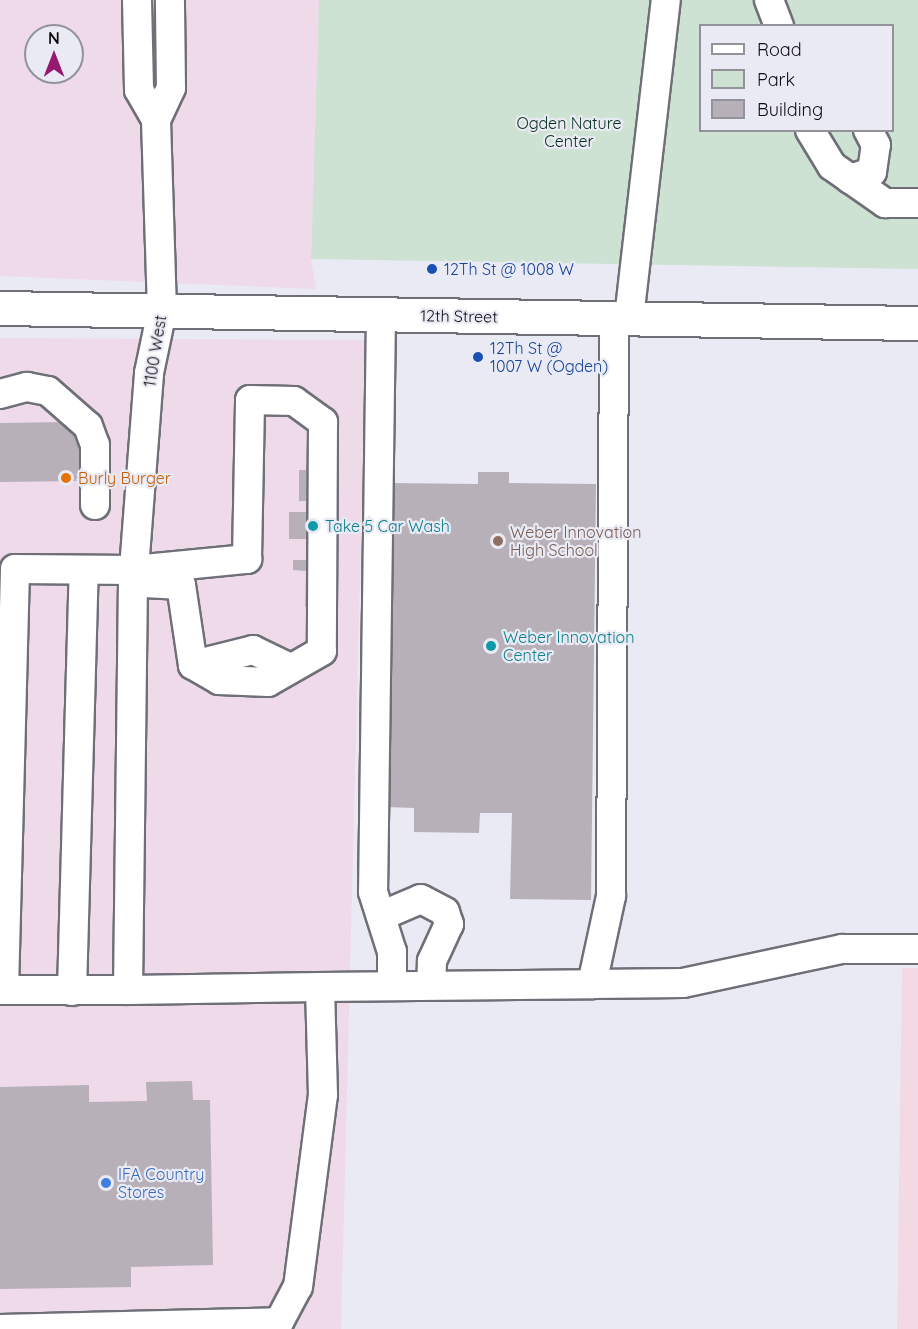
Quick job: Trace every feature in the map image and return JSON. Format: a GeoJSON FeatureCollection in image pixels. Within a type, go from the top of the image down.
{"type":"FeatureCollection","features":[{"type":"Feature","properties":{"kind":"main road","name":"12th Street"},"geometry":{"type":"LineString","coordinates":[[0,308],[918,323]]}},
{"type":"Feature","properties":{"kind":"street"},"geometry":{"type":"LineString","coordinates":[[592,984],[611,896],[622,318],[666,0]]}},
{"type":"Feature","properties":{"kind":"street"},"geometry":{"type":"LineString","coordinates":[[769,0],[778,24]]}},
{"type":"Feature","properties":{"kind":"street"},"geometry":{"type":"LineString","coordinates":[[137,11],[170,11]]}},
{"type":"Feature","properties":{"kind":"street","name":"1100 West"},"geometry":{"type":"LineString","coordinates":[[137,11],[139,90],[156,120]]}},
{"type":"Feature","properties":{"kind":"street","name":"1100 West"},"geometry":{"type":"LineString","coordinates":[[128,990],[133,576],[149,373],[162,311],[156,120],[171,88],[170,11]]}},
{"type":"Feature","properties":{"kind":"street"},"geometry":{"type":"LineString","coordinates":[[811,132],[832,166],[885,203],[918,203]]}},
{"type":"Feature","properties":{"kind":"street"},"geometry":{"type":"LineString","coordinates":[[850,179],[872,172],[876,145],[869,132]]}},
{"type":"Feature","properties":{"kind":"street"},"geometry":{"type":"LineString","coordinates":[[381,315],[373,892],[392,952],[392,984]]}},
{"type":"Feature","properties":{"kind":"street"},"geometry":{"type":"LineString","coordinates":[[0,394],[27,387],[48,391],[88,426],[95,445],[95,505]]}},
{"type":"Feature","properties":{"kind":"street"},"geometry":{"type":"LineString","coordinates":[[133,576],[248,559],[250,400],[294,401],[323,423],[322,651],[291,668],[253,650],[193,664],[181,585],[84,570],[15,569],[11,581],[2,990],[72,991],[392,984],[683,982],[842,949],[918,949]]}},
{"type":"Feature","properties":{"kind":"street"},"geometry":{"type":"LineString","coordinates":[[72,991],[84,570]]}},
{"type":"Feature","properties":{"kind":"street"},"geometry":{"type":"LineString","coordinates":[[381,916],[421,899],[445,912],[449,924],[432,961],[431,985]]}},
{"type":"Feature","properties":{"kind":"street"},"geometry":{"type":"LineString","coordinates":[[0,1329],[279,1322],[298,1287],[323,1095],[320,987]]}},
{"type":"Feature","properties":{"kind":"shaded area"},"geometry":{"type":"Polygon","coordinates":[[[0,0],[319,0],[311,259],[316,289],[0,276],[0,0]]]}},
{"type":"Feature","properties":{"kind":"shaded area"},"geometry":{"type":"Polygon","coordinates":[[[0,338],[366,340],[341,1329],[0,1329],[0,338]]]}},
{"type":"Feature","properties":{"kind":"shaded area"},"geometry":{"type":"Polygon","coordinates":[[[902,968],[918,968],[918,1329],[897,1329],[902,968]]]}},
{"type":"Feature","properties":{"kind":"green space","name":"Ogden Nature Center"},"geometry":{"type":"Polygon","coordinates":[[[319,0],[918,0],[918,269],[311,259],[319,0]]]}},
{"type":"Feature","properties":{"kind":"building"},"geometry":{"type":"Polygon","coordinates":[[[66,422],[80,434],[80,481],[0,482],[0,423],[66,422]]]}},
{"type":"Feature","properties":{"kind":"building","name":"Take 5 Car Wash"},"geometry":{"type":"Polygon","coordinates":[[[307,441],[337,441],[336,608],[305,607],[306,571],[293,570],[293,560],[306,560],[306,539],[289,539],[289,512],[306,512],[306,501],[299,501],[299,470],[306,470],[307,441]]]}},
{"type":"Feature","properties":{"kind":"building","name":"Weber Innovation Center"},"geometry":{"type":"Polygon","coordinates":[[[478,472],[509,472],[509,483],[596,484],[591,900],[510,899],[512,813],[480,813],[479,833],[414,832],[414,808],[386,807],[390,483],[478,484],[478,472]]]}},
{"type":"Feature","properties":{"kind":"building","name":"IFA Country Stores"},"geometry":{"type":"Polygon","coordinates":[[[192,1081],[193,1100],[210,1100],[213,1265],[131,1267],[131,1287],[0,1289],[0,1087],[89,1085],[89,1102],[147,1101],[146,1082],[192,1081]]]}},
{"type":"Feature","properties":{"kind":"place","name":"12Th St @ 1008 W"},"geometry":{"type":"Point","coordinates":[432,269]}},
{"type":"Feature","properties":{"kind":"place","name":"12Th St @ 1007 W (Ogden)"},"geometry":{"type":"Point","coordinates":[478,357]}},
{"type":"Feature","properties":{"kind":"place","name":"Burly Burger"},"geometry":{"type":"Point","coordinates":[66,478]}},
{"type":"Feature","properties":{"kind":"place","name":"Take 5 Car Wash"},"geometry":{"type":"Point","coordinates":[313,526]}},
{"type":"Feature","properties":{"kind":"place","name":"Weber Innovation High School"},"geometry":{"type":"Point","coordinates":[498,541]}},
{"type":"Feature","properties":{"kind":"place","name":"Weber Innovation Center"},"geometry":{"type":"Point","coordinates":[491,646]}},
{"type":"Feature","properties":{"kind":"place","name":"IFA Country Stores"},"geometry":{"type":"Point","coordinates":[106,1183]}}]}
